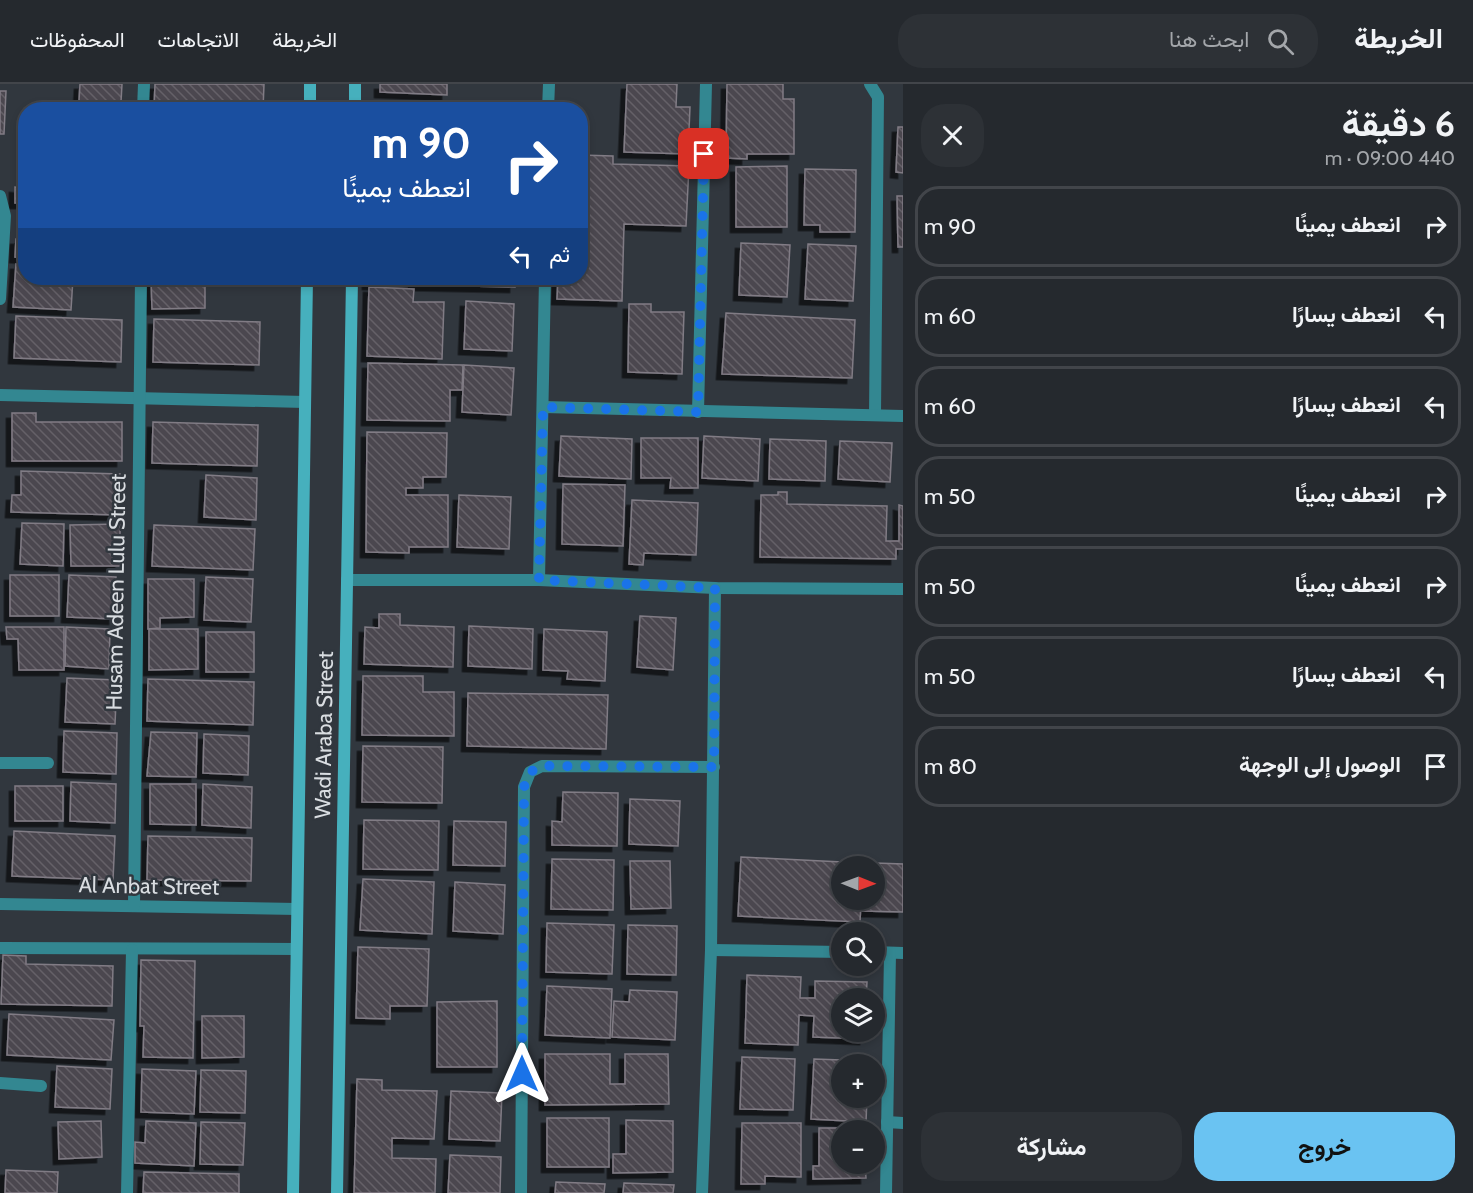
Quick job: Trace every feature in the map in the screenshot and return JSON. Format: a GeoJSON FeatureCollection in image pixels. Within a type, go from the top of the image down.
{"type":"FeatureCollection","features":[{"type":"Feature","properties":{"kind":"main road"},"geometry":{"type":"LineString","coordinates":[[310,84],[310,102]]}},
{"type":"Feature","properties":{"kind":"main road"},"geometry":{"type":"LineString","coordinates":[[354,102],[355,84]]}},
{"type":"Feature","properties":{"kind":"main road","name":"Wadi Araba Street"},"geometry":{"type":"LineString","coordinates":[[292,1193],[307,285]]}},
{"type":"Feature","properties":{"kind":"main road","name":"Wadi Araba Street"},"geometry":{"type":"LineString","coordinates":[[337,1193],[352,285]]}},
{"type":"Feature","properties":{"kind":"street"},"geometry":{"type":"LineString","coordinates":[[143,102],[144,84]]}},
{"type":"Feature","properties":{"kind":"street"},"geometry":{"type":"LineString","coordinates":[[548,102],[549,84]]}},
{"type":"Feature","properties":{"kind":"street"},"geometry":{"type":"LineString","coordinates":[[698,412],[706,84]]}},
{"type":"Feature","properties":{"kind":"street"},"geometry":{"type":"LineString","coordinates":[[870,84],[878,97],[875,415]]}},
{"type":"Feature","properties":{"kind":"street"},"geometry":{"type":"LineString","coordinates":[[0,196],[5,216],[0,299]]}},
{"type":"Feature","properties":{"kind":"street","name":"Husam Adeen Lulu Street"},"geometry":{"type":"LineString","coordinates":[[134,906],[141,285]]}},
{"type":"Feature","properties":{"kind":"street"},"geometry":{"type":"LineString","coordinates":[[539,580],[545,285]]}},
{"type":"Feature","properties":{"kind":"street"},"geometry":{"type":"LineString","coordinates":[[0,395],[305,402]]}},
{"type":"Feature","properties":{"kind":"street"},"geometry":{"type":"LineString","coordinates":[[543,407],[903,416]]}},
{"type":"Feature","properties":{"kind":"street"},"geometry":{"type":"LineString","coordinates":[[347,580],[539,580],[715,588],[903,589]]}},
{"type":"Feature","properties":{"kind":"street"},"geometry":{"type":"LineString","coordinates":[[702,1193],[711,950],[715,588]]}},
{"type":"Feature","properties":{"kind":"street"},"geometry":{"type":"LineString","coordinates":[[0,763],[48,763]]}},
{"type":"Feature","properties":{"kind":"street"},"geometry":{"type":"LineString","coordinates":[[521,1193],[524,787],[530,772],[542,766],[714,767]]}},
{"type":"Feature","properties":{"kind":"street","name":"Al Anbat Street"},"geometry":{"type":"LineString","coordinates":[[0,904],[297,909]]}},
{"type":"Feature","properties":{"kind":"street"},"geometry":{"type":"LineString","coordinates":[[0,948],[296,949]]}},
{"type":"Feature","properties":{"kind":"street"},"geometry":{"type":"LineString","coordinates":[[127,1193],[132,950]]}},
{"type":"Feature","properties":{"kind":"street"},"geometry":{"type":"LineString","coordinates":[[711,950],[831,952]]}},
{"type":"Feature","properties":{"kind":"street"},"geometry":{"type":"LineString","coordinates":[[885,952],[903,953]]}},
{"type":"Feature","properties":{"kind":"street"},"geometry":{"type":"LineString","coordinates":[[886,1193],[890,952]]}},
{"type":"Feature","properties":{"kind":"street"},"geometry":{"type":"LineString","coordinates":[[0,1083],[41,1086]]}},
{"type":"Feature","properties":{"kind":"street"},"geometry":{"type":"LineString","coordinates":[[887,1122],[903,1123]]}},
{"type":"Feature","properties":{"kind":"building"},"geometry":{"type":"Polygon","coordinates":[[[80,84],[122,84],[121,102],[79,101],[80,84]]]}},
{"type":"Feature","properties":{"kind":"building"},"geometry":{"type":"Polygon","coordinates":[[[155,84],[264,84],[263,102],[154,102],[155,84]]]}},
{"type":"Feature","properties":{"kind":"building"},"geometry":{"type":"Polygon","coordinates":[[[380,84],[447,84],[447,95],[380,92],[380,84]]]}},
{"type":"Feature","properties":{"kind":"building"},"geometry":{"type":"Polygon","coordinates":[[[627,84],[677,84],[676,107],[690,107],[688,154],[624,152],[627,84]]]}},
{"type":"Feature","properties":{"kind":"building"},"geometry":{"type":"Polygon","coordinates":[[[727,84],[783,84],[783,99],[794,99],[794,154],[747,154],[747,159],[726,158],[727,84]]]}},
{"type":"Feature","properties":{"kind":"building"},"geometry":{"type":"Polygon","coordinates":[[[0,91],[6,91],[4,134],[0,134],[0,91]]]}},
{"type":"Feature","properties":{"kind":"building"},"geometry":{"type":"Polygon","coordinates":[[[898,127],[903,127],[903,173],[896,172],[898,127]]]}},
{"type":"Feature","properties":{"kind":"building"},"geometry":{"type":"Polygon","coordinates":[[[588,155],[613,156],[613,164],[689,166],[686,226],[624,224],[622,301],[557,299],[558,285],[588,285],[588,155]]]}},
{"type":"Feature","properties":{"kind":"building"},"geometry":{"type":"Polygon","coordinates":[[[787,166],[787,227],[736,227],[736,167],[787,166]]]}},
{"type":"Feature","properties":{"kind":"building"},"geometry":{"type":"Polygon","coordinates":[[[805,169],[856,170],[855,232],[820,232],[820,225],[804,225],[805,169]]]}},
{"type":"Feature","properties":{"kind":"building"},"geometry":{"type":"Polygon","coordinates":[[[15,187],[18,187],[18,203],[15,203],[15,187]]]}},
{"type":"Feature","properties":{"kind":"building"},"geometry":{"type":"Polygon","coordinates":[[[897,196],[903,196],[903,247],[898,247],[897,196]]]}},
{"type":"Feature","properties":{"kind":"building"},"geometry":{"type":"Polygon","coordinates":[[[16,239],[18,239],[18,257],[15,257],[16,239]]]}},
{"type":"Feature","properties":{"kind":"building"},"geometry":{"type":"Polygon","coordinates":[[[741,243],[790,245],[787,297],[739,295],[741,243]]]}},
{"type":"Feature","properties":{"kind":"building"},"geometry":{"type":"Polygon","coordinates":[[[808,244],[856,246],[853,301],[805,299],[808,244]]]}},
{"type":"Feature","properties":{"kind":"building"},"geometry":{"type":"Polygon","coordinates":[[[16,264],[18,264],[18,285],[73,285],[71,310],[13,307],[16,264]]]}},
{"type":"Feature","properties":{"kind":"building"},"geometry":{"type":"Polygon","coordinates":[[[151,285],[205,285],[205,308],[152,309],[151,285]]]}},
{"type":"Feature","properties":{"kind":"building"},"geometry":{"type":"Polygon","coordinates":[[[417,285],[515,285],[515,287],[417,285]]]}},
{"type":"Feature","properties":{"kind":"building"},"geometry":{"type":"Polygon","coordinates":[[[369,287],[414,289],[413,302],[444,302],[442,359],[367,356],[369,287]]]}},
{"type":"Feature","properties":{"kind":"building"},"geometry":{"type":"Polygon","coordinates":[[[466,301],[514,304],[512,351],[464,349],[466,301]]]}},
{"type":"Feature","properties":{"kind":"building"},"geometry":{"type":"Polygon","coordinates":[[[629,304],[651,304],[651,312],[684,312],[682,374],[628,372],[629,304]]]}},
{"type":"Feature","properties":{"kind":"building"},"geometry":{"type":"Polygon","coordinates":[[[726,313],[855,320],[852,378],[722,374],[726,313]]]}},
{"type":"Feature","properties":{"kind":"building"},"geometry":{"type":"Polygon","coordinates":[[[16,316],[122,320],[121,362],[14,358],[16,316]]]}},
{"type":"Feature","properties":{"kind":"building"},"geometry":{"type":"Polygon","coordinates":[[[154,319],[260,322],[259,365],[153,362],[154,319]]]}},
{"type":"Feature","properties":{"kind":"building"},"geometry":{"type":"Polygon","coordinates":[[[368,363],[463,365],[462,390],[450,390],[450,421],[367,420],[368,363]]]}},
{"type":"Feature","properties":{"kind":"building"},"geometry":{"type":"Polygon","coordinates":[[[464,365],[514,368],[511,415],[462,412],[464,365]]]}},
{"type":"Feature","properties":{"kind":"building"},"geometry":{"type":"Polygon","coordinates":[[[12,413],[36,413],[36,422],[122,422],[122,461],[12,461],[12,413]]]}},
{"type":"Feature","properties":{"kind":"building"},"geometry":{"type":"Polygon","coordinates":[[[153,422],[258,425],[257,466],[152,463],[153,422]]]}},
{"type":"Feature","properties":{"kind":"building"},"geometry":{"type":"Polygon","coordinates":[[[367,432],[447,433],[446,477],[423,477],[423,488],[406,488],[406,495],[448,495],[448,547],[409,547],[409,553],[366,552],[367,432]]]}},
{"type":"Feature","properties":{"kind":"building"},"geometry":{"type":"Polygon","coordinates":[[[561,436],[632,439],[631,479],[559,476],[561,436]]]}},
{"type":"Feature","properties":{"kind":"building"},"geometry":{"type":"Polygon","coordinates":[[[704,436],[760,439],[758,481],[702,478],[704,436]]]}},
{"type":"Feature","properties":{"kind":"building"},"geometry":{"type":"Polygon","coordinates":[[[641,438],[698,438],[698,488],[670,488],[671,478],[641,478],[641,438]]]}},
{"type":"Feature","properties":{"kind":"building"},"geometry":{"type":"Polygon","coordinates":[[[770,439],[826,441],[825,481],[769,479],[770,439]]]}},
{"type":"Feature","properties":{"kind":"building"},"geometry":{"type":"Polygon","coordinates":[[[840,441],[892,443],[890,482],[838,479],[840,441]]]}},
{"type":"Feature","properties":{"kind":"building"},"geometry":{"type":"Polygon","coordinates":[[[21,471],[120,474],[118,515],[11,512],[12,495],[21,495],[21,471]]]}},
{"type":"Feature","properties":{"kind":"building"},"geometry":{"type":"Polygon","coordinates":[[[206,475],[257,478],[256,520],[204,517],[206,475]]]}},
{"type":"Feature","properties":{"kind":"building"},"geometry":{"type":"Polygon","coordinates":[[[563,484],[625,485],[623,546],[562,544],[563,484]]]}},
{"type":"Feature","properties":{"kind":"building"},"geometry":{"type":"Polygon","coordinates":[[[778,492],[787,492],[787,504],[887,506],[886,541],[899,541],[899,505],[903,506],[903,549],[896,549],[896,559],[760,557],[761,495],[778,495],[778,492]]]}},
{"type":"Feature","properties":{"kind":"building"},"geometry":{"type":"Polygon","coordinates":[[[459,495],[511,497],[509,549],[457,547],[459,495]]]}},
{"type":"Feature","properties":{"kind":"building"},"geometry":{"type":"Polygon","coordinates":[[[632,500],[698,503],[696,555],[644,553],[643,565],[629,564],[632,500]]]}},
{"type":"Feature","properties":{"kind":"building"},"geometry":{"type":"Polygon","coordinates":[[[22,523],[64,524],[63,566],[20,564],[22,523]]]}},
{"type":"Feature","properties":{"kind":"building"},"geometry":{"type":"Polygon","coordinates":[[[120,524],[120,566],[71,566],[70,525],[120,524]]]}},
{"type":"Feature","properties":{"kind":"building"},"geometry":{"type":"Polygon","coordinates":[[[154,525],[255,529],[253,570],[152,566],[154,525]]]}},
{"type":"Feature","properties":{"kind":"building"},"geometry":{"type":"Polygon","coordinates":[[[10,575],[59,575],[59,616],[10,616],[10,575]]]}},
{"type":"Feature","properties":{"kind":"building"},"geometry":{"type":"Polygon","coordinates":[[[69,575],[116,577],[114,619],[67,617],[69,575]]]}},
{"type":"Feature","properties":{"kind":"building"},"geometry":{"type":"Polygon","coordinates":[[[206,577],[253,579],[251,622],[204,620],[206,577]]]}},
{"type":"Feature","properties":{"kind":"building"},"geometry":{"type":"Polygon","coordinates":[[[148,579],[194,579],[194,617],[160,618],[160,628],[148,629],[148,579]]]}},
{"type":"Feature","properties":{"kind":"building"},"geometry":{"type":"Polygon","coordinates":[[[379,614],[400,614],[400,625],[454,627],[453,667],[364,664],[365,627],[379,628],[379,614]]]}},
{"type":"Feature","properties":{"kind":"building"},"geometry":{"type":"Polygon","coordinates":[[[640,616],[676,618],[673,670],[637,667],[640,616]]]}},
{"type":"Feature","properties":{"kind":"building"},"geometry":{"type":"Polygon","coordinates":[[[469,626],[533,629],[532,669],[468,666],[469,626]]]}},
{"type":"Feature","properties":{"kind":"building"},"geometry":{"type":"Polygon","coordinates":[[[6,627],[64,627],[64,670],[19,670],[18,639],[7,639],[6,627]]]}},
{"type":"Feature","properties":{"kind":"building"},"geometry":{"type":"Polygon","coordinates":[[[66,627],[110,629],[109,669],[65,666],[66,627]]]}},
{"type":"Feature","properties":{"kind":"building"},"geometry":{"type":"Polygon","coordinates":[[[149,629],[198,629],[198,669],[149,670],[149,629]]]}},
{"type":"Feature","properties":{"kind":"building"},"geometry":{"type":"Polygon","coordinates":[[[544,629],[607,632],[605,681],[567,679],[568,671],[543,670],[544,629]]]}},
{"type":"Feature","properties":{"kind":"building"},"geometry":{"type":"Polygon","coordinates":[[[206,632],[254,632],[254,672],[206,672],[206,632]]]}},
{"type":"Feature","properties":{"kind":"building"},"geometry":{"type":"Polygon","coordinates":[[[363,676],[423,676],[423,692],[454,692],[454,736],[362,735],[363,676]]]}},
{"type":"Feature","properties":{"kind":"building"},"geometry":{"type":"Polygon","coordinates":[[[67,678],[117,680],[115,724],[65,722],[67,678]]]}},
{"type":"Feature","properties":{"kind":"building"},"geometry":{"type":"Polygon","coordinates":[[[148,679],[254,682],[253,725],[147,721],[148,679]]]}},
{"type":"Feature","properties":{"kind":"building"},"geometry":{"type":"Polygon","coordinates":[[[468,693],[608,695],[606,749],[467,746],[468,693]]]}},
{"type":"Feature","properties":{"kind":"building"},"geometry":{"type":"Polygon","coordinates":[[[64,731],[117,733],[116,774],[63,772],[64,731]]]}},
{"type":"Feature","properties":{"kind":"building"},"geometry":{"type":"Polygon","coordinates":[[[151,732],[197,733],[196,777],[147,776],[151,732]]]}},
{"type":"Feature","properties":{"kind":"building"},"geometry":{"type":"Polygon","coordinates":[[[204,734],[249,736],[248,775],[203,773],[204,734]]]}},
{"type":"Feature","properties":{"kind":"building"},"geometry":{"type":"Polygon","coordinates":[[[363,746],[443,747],[442,803],[362,802],[363,746]]]}},
{"type":"Feature","properties":{"kind":"building"},"geometry":{"type":"Polygon","coordinates":[[[71,782],[116,784],[115,823],[70,821],[71,782]]]}},
{"type":"Feature","properties":{"kind":"building"},"geometry":{"type":"Polygon","coordinates":[[[150,784],[196,784],[196,825],[150,824],[150,784]]]}},
{"type":"Feature","properties":{"kind":"building"},"geometry":{"type":"Polygon","coordinates":[[[203,784],[252,787],[251,828],[202,825],[203,784]]]}},
{"type":"Feature","properties":{"kind":"building"},"geometry":{"type":"Polygon","coordinates":[[[15,786],[63,786],[63,821],[15,821],[15,786]]]}},
{"type":"Feature","properties":{"kind":"building"},"geometry":{"type":"Polygon","coordinates":[[[563,792],[618,793],[617,846],[552,845],[552,821],[562,822],[563,792]]]}},
{"type":"Feature","properties":{"kind":"building"},"geometry":{"type":"Polygon","coordinates":[[[630,799],[680,801],[678,846],[629,844],[630,799]]]}},
{"type":"Feature","properties":{"kind":"building"},"geometry":{"type":"Polygon","coordinates":[[[364,820],[439,821],[438,870],[363,869],[364,820]]]}},
{"type":"Feature","properties":{"kind":"building"},"geometry":{"type":"Polygon","coordinates":[[[454,821],[506,822],[505,866],[453,865],[454,821]]]}},
{"type":"Feature","properties":{"kind":"building"},"geometry":{"type":"Polygon","coordinates":[[[14,831],[115,836],[113,880],[12,876],[14,831]]]}},
{"type":"Feature","properties":{"kind":"building"},"geometry":{"type":"Polygon","coordinates":[[[148,836],[252,838],[251,881],[147,880],[148,836]]]}},
{"type":"Feature","properties":{"kind":"building"},"geometry":{"type":"Polygon","coordinates":[[[741,857],[831,861],[831,910],[861,910],[860,922],[738,916],[741,857]]]}},
{"type":"Feature","properties":{"kind":"building"},"geometry":{"type":"Polygon","coordinates":[[[552,859],[614,860],[613,910],[551,909],[552,859]]]}},
{"type":"Feature","properties":{"kind":"building"},"geometry":{"type":"Polygon","coordinates":[[[630,861],[670,861],[671,908],[631,909],[630,861]]]}},
{"type":"Feature","properties":{"kind":"building"},"geometry":{"type":"Polygon","coordinates":[[[885,863],[903,864],[903,912],[862,911],[885,910],[885,863]]]}},
{"type":"Feature","properties":{"kind":"building"},"geometry":{"type":"Polygon","coordinates":[[[363,879],[434,882],[432,934],[360,930],[363,879]]]}},
{"type":"Feature","properties":{"kind":"building"},"geometry":{"type":"Polygon","coordinates":[[[455,882],[505,885],[503,934],[453,931],[455,882]]]}},
{"type":"Feature","properties":{"kind":"building"},"geometry":{"type":"Polygon","coordinates":[[[547,923],[614,925],[612,974],[546,972],[547,923]]]}},
{"type":"Feature","properties":{"kind":"building"},"geometry":{"type":"Polygon","coordinates":[[[628,925],[677,926],[676,975],[627,974],[628,925]]]}},
{"type":"Feature","properties":{"kind":"building"},"geometry":{"type":"Polygon","coordinates":[[[358,947],[429,949],[427,1006],[390,1006],[390,1019],[356,1018],[358,947]]]}},
{"type":"Feature","properties":{"kind":"building"},"geometry":{"type":"Polygon","coordinates":[[[3,955],[26,956],[26,964],[113,966],[112,1006],[1,1004],[3,955]]]}},
{"type":"Feature","properties":{"kind":"building"},"geometry":{"type":"Polygon","coordinates":[[[141,960],[195,961],[193,1058],[143,1057],[144,1026],[140,1026],[141,960]]]}},
{"type":"Feature","properties":{"kind":"building"},"geometry":{"type":"Polygon","coordinates":[[[747,975],[801,977],[800,998],[815,998],[815,981],[867,982],[867,988],[831,988],[831,1038],[813,1037],[814,1016],[799,1015],[798,1045],[745,1043],[747,975]]]}},
{"type":"Feature","properties":{"kind":"building"},"geometry":{"type":"Polygon","coordinates":[[[547,986],[612,989],[610,1038],[545,1035],[547,986]]]}},
{"type":"Feature","properties":{"kind":"building"},"geometry":{"type":"Polygon","coordinates":[[[630,990],[677,992],[675,1040],[612,1037],[614,1001],[629,1002],[630,990]]]}},
{"type":"Feature","properties":{"kind":"building"},"geometry":{"type":"Polygon","coordinates":[[[497,1001],[497,1067],[437,1067],[437,1002],[497,1001]]]}},
{"type":"Feature","properties":{"kind":"building"},"geometry":{"type":"Polygon","coordinates":[[[9,1014],[114,1020],[111,1060],[7,1055],[9,1014]]]}},
{"type":"Feature","properties":{"kind":"building"},"geometry":{"type":"Polygon","coordinates":[[[202,1016],[244,1016],[244,1057],[202,1058],[202,1016]]]}},
{"type":"Feature","properties":{"kind":"building"},"geometry":{"type":"Polygon","coordinates":[[[545,1054],[610,1054],[610,1084],[625,1084],[625,1054],[668,1054],[669,1104],[545,1105],[545,1054]]]}},
{"type":"Feature","properties":{"kind":"building"},"geometry":{"type":"Polygon","coordinates":[[[742,1057],[795,1059],[793,1110],[740,1109],[742,1057]]]}},
{"type":"Feature","properties":{"kind":"building"},"geometry":{"type":"Polygon","coordinates":[[[814,1059],[831,1060],[831,1108],[867,1108],[866,1120],[811,1119],[814,1059]]]}},
{"type":"Feature","properties":{"kind":"building"},"geometry":{"type":"Polygon","coordinates":[[[57,1066],[112,1069],[110,1109],[55,1107],[57,1066]]]}},
{"type":"Feature","properties":{"kind":"building"},"geometry":{"type":"Polygon","coordinates":[[[142,1069],[196,1071],[194,1114],[141,1112],[142,1069]]]}},
{"type":"Feature","properties":{"kind":"building"},"geometry":{"type":"Polygon","coordinates":[[[201,1070],[246,1071],[245,1113],[200,1112],[201,1070]]]}},
{"type":"Feature","properties":{"kind":"building"},"geometry":{"type":"Polygon","coordinates":[[[357,1079],[382,1080],[382,1090],[437,1091],[434,1139],[392,1138],[392,1158],[436,1159],[435,1193],[354,1193],[357,1079]]]}},
{"type":"Feature","properties":{"kind":"building"},"geometry":{"type":"Polygon","coordinates":[[[451,1091],[502,1093],[500,1141],[449,1139],[451,1091]]]}},
{"type":"Feature","properties":{"kind":"building"},"geometry":{"type":"Polygon","coordinates":[[[547,1118],[609,1118],[609,1167],[547,1167],[547,1118]]]}},
{"type":"Feature","properties":{"kind":"building"},"geometry":{"type":"Polygon","coordinates":[[[626,1120],[673,1121],[673,1172],[613,1173],[613,1154],[626,1154],[626,1120]]]}},
{"type":"Feature","properties":{"kind":"building"},"geometry":{"type":"Polygon","coordinates":[[[101,1121],[102,1157],[59,1159],[58,1122],[101,1121]]]}},
{"type":"Feature","properties":{"kind":"building"},"geometry":{"type":"Polygon","coordinates":[[[146,1121],[196,1123],[194,1166],[135,1163],[135,1142],[145,1143],[146,1121]]]}},
{"type":"Feature","properties":{"kind":"building"},"geometry":{"type":"Polygon","coordinates":[[[201,1122],[245,1123],[243,1165],[200,1164],[201,1122]]]}},
{"type":"Feature","properties":{"kind":"building"},"geometry":{"type":"Polygon","coordinates":[[[742,1123],[801,1123],[801,1177],[765,1176],[765,1184],[741,1184],[742,1123]]]}},
{"type":"Feature","properties":{"kind":"building"},"geometry":{"type":"Polygon","coordinates":[[[819,1128],[831,1128],[831,1174],[866,1174],[866,1178],[813,1179],[813,1166],[819,1166],[819,1128]]]}},
{"type":"Feature","properties":{"kind":"building"},"geometry":{"type":"Polygon","coordinates":[[[450,1155],[501,1157],[500,1193],[448,1193],[450,1155]]]}},
{"type":"Feature","properties":{"kind":"building"},"geometry":{"type":"Polygon","coordinates":[[[6,1170],[58,1172],[57,1193],[5,1193],[6,1170]]]}},
{"type":"Feature","properties":{"kind":"building"},"geometry":{"type":"Polygon","coordinates":[[[144,1172],[239,1174],[239,1193],[143,1193],[144,1172]]]}},
{"type":"Feature","properties":{"kind":"building"},"geometry":{"type":"Polygon","coordinates":[[[556,1182],[605,1184],[604,1193],[555,1193],[556,1182]]]}},
{"type":"Feature","properties":{"kind":"building"},"geometry":{"type":"Polygon","coordinates":[[[624,1183],[674,1185],[673,1193],[623,1193],[624,1183]]]}},
{"type":"Feature","properties":{"kind":"route"},"geometry":{"type":"LineString","coordinates":[[522,1074],[524,787],[530,772],[542,766],[714,767],[715,588],[539,580],[543,407],[698,412],[704,154]]}}]}
